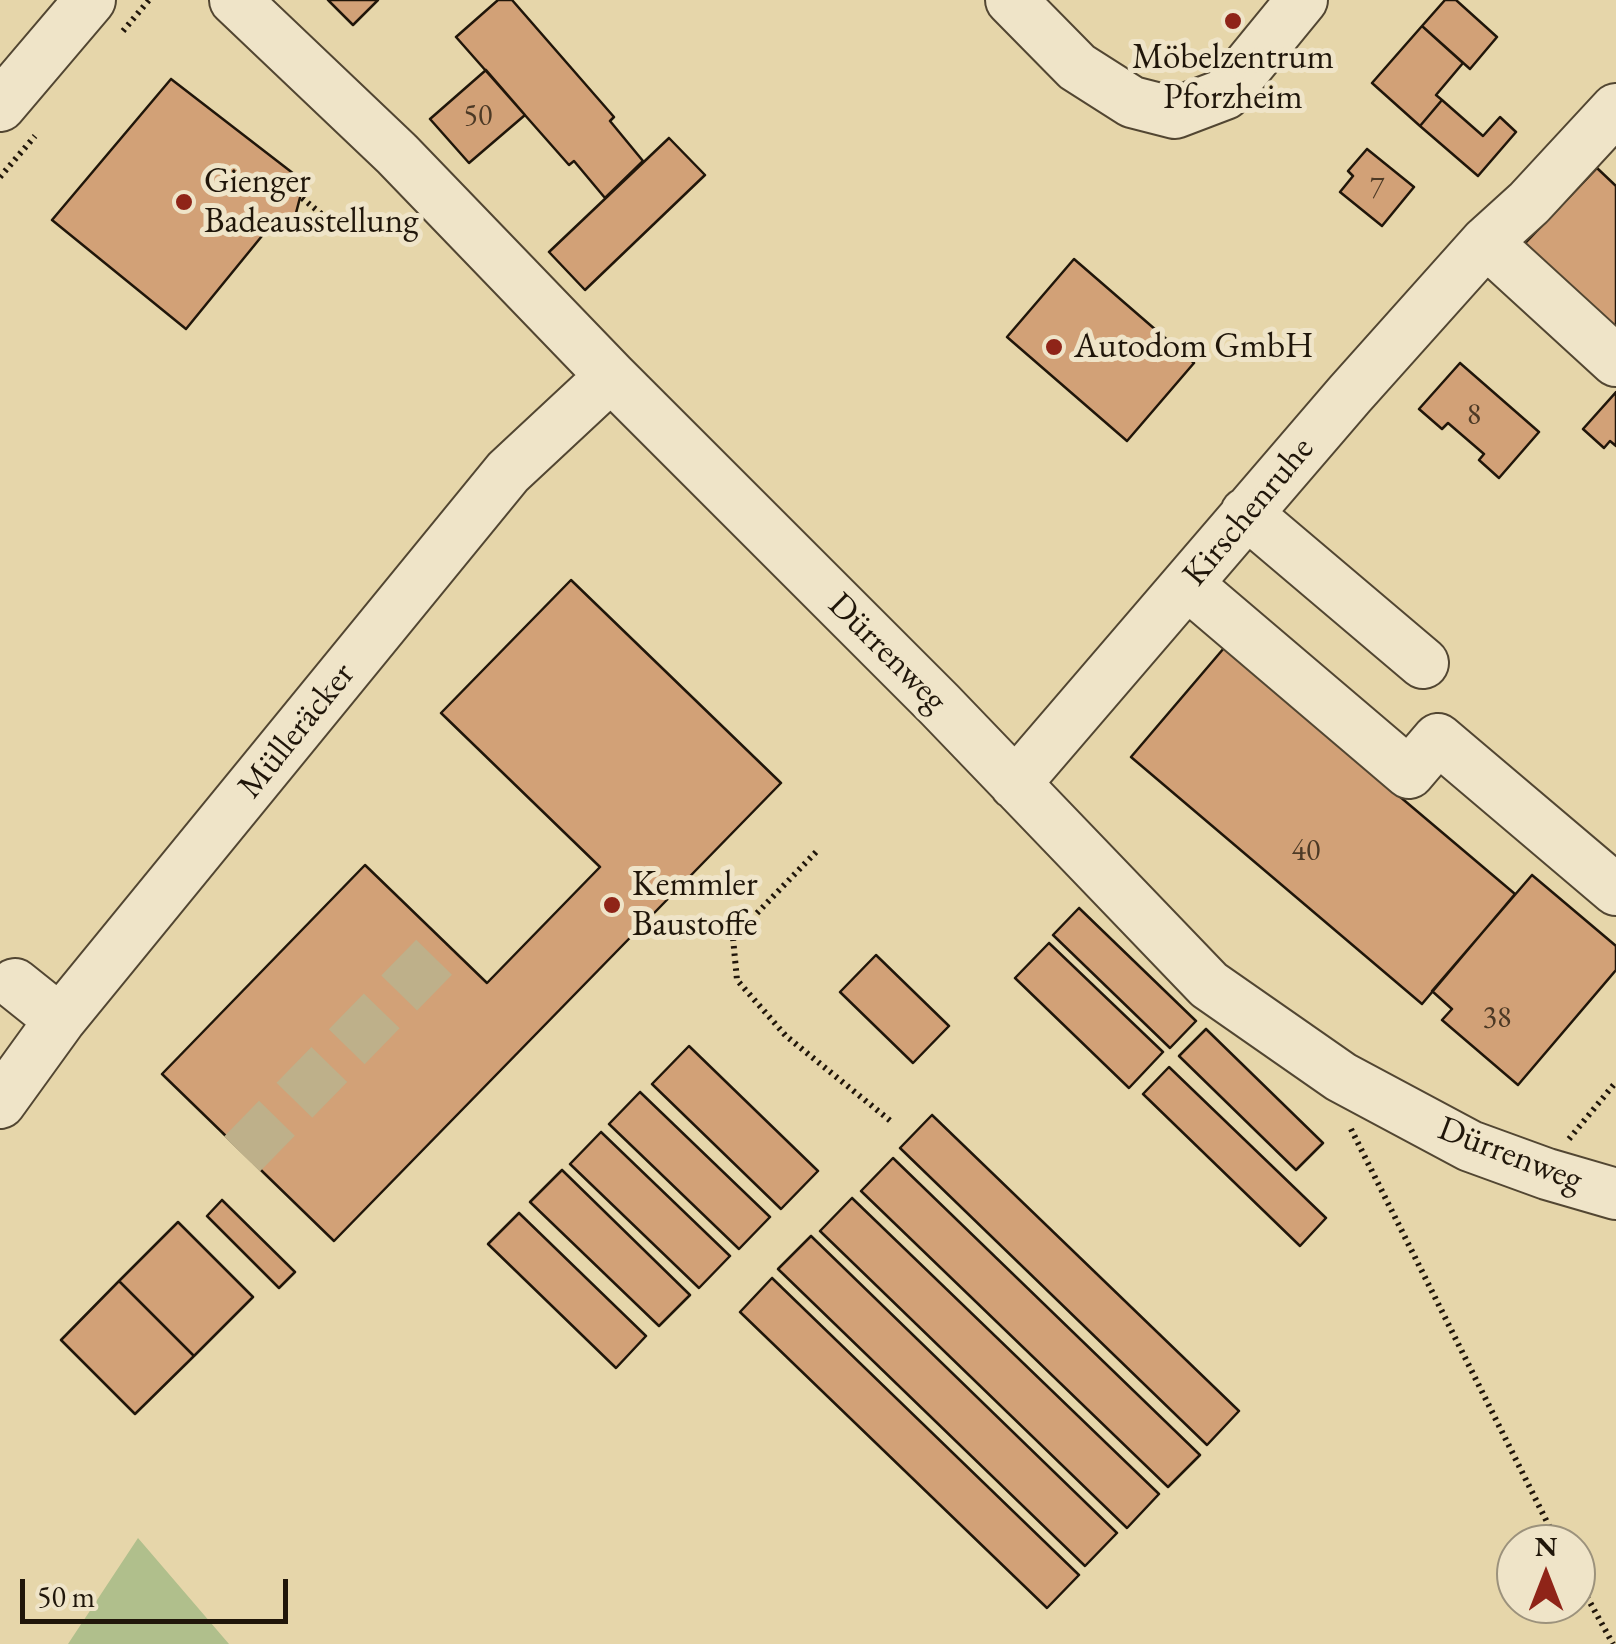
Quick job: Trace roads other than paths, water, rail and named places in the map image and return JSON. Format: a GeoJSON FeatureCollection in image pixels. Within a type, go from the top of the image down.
{"type":"FeatureCollection","features":[{"type":"Feature","properties":{"kind":"street"},"geometry":{"type":"LineString","coordinates":[[0,106],[90,0]]}},
{"type":"Feature","properties":{"kind":"street","name":"Dürrenweg"},"geometry":{"type":"LineString","coordinates":[[235,0],[397,154],[1209,985],[1347,1080],[1470,1146],[1616,1194]]}},
{"type":"Feature","properties":{"kind":"street"},"geometry":{"type":"LineString","coordinates":[[1011,0],[1077,68],[1132,102],[1175,113],[1225,94],[1302,0]]}},
{"type":"Feature","properties":{"kind":"street","name":"Kirschenruhe"},"geometry":{"type":"LineString","coordinates":[[1014,784],[1246,513],[1486,242],[1529,204],[1616,108]]}},
{"type":"Feature","properties":{"kind":"street"},"geometry":{"type":"LineString","coordinates":[[1486,242],[1616,362]]}},
{"type":"Feature","properties":{"kind":"street","name":"Mülleräcker"},"geometry":{"type":"LineString","coordinates":[[0,1102],[60,1020],[508,472],[611,376]]}},
{"type":"Feature","properties":{"kind":"street"},"geometry":{"type":"LineString","coordinates":[[1246,513],[1423,663]]}},
{"type":"Feature","properties":{"kind":"street"},"geometry":{"type":"LineString","coordinates":[[1187,584],[1409,773],[1438,740],[1616,890]]}},
{"type":"Feature","properties":{"kind":"street"},"geometry":{"type":"LineString","coordinates":[[15,984],[60,1020]]}},
{"type":"Feature","properties":{"kind":"tunnel"},"geometry":{"type":"LineString","coordinates":[[242,1154],[447,944]]}},
{"type":"Feature","properties":{"kind":"place","name":"Möbelzentrum Pforzheim"},"geometry":{"type":"Point","coordinates":[1233,21]}},
{"type":"Feature","properties":{"kind":"place","name":"Gienger Badeausstellung"},"geometry":{"type":"Point","coordinates":[184,202]}},
{"type":"Feature","properties":{"kind":"place","name":"Autodom GmbH"},"geometry":{"type":"Point","coordinates":[1054,347]}},
{"type":"Feature","properties":{"kind":"place","name":"Kemmler Baustoffe"},"geometry":{"type":"Point","coordinates":[612,905]}}]}
